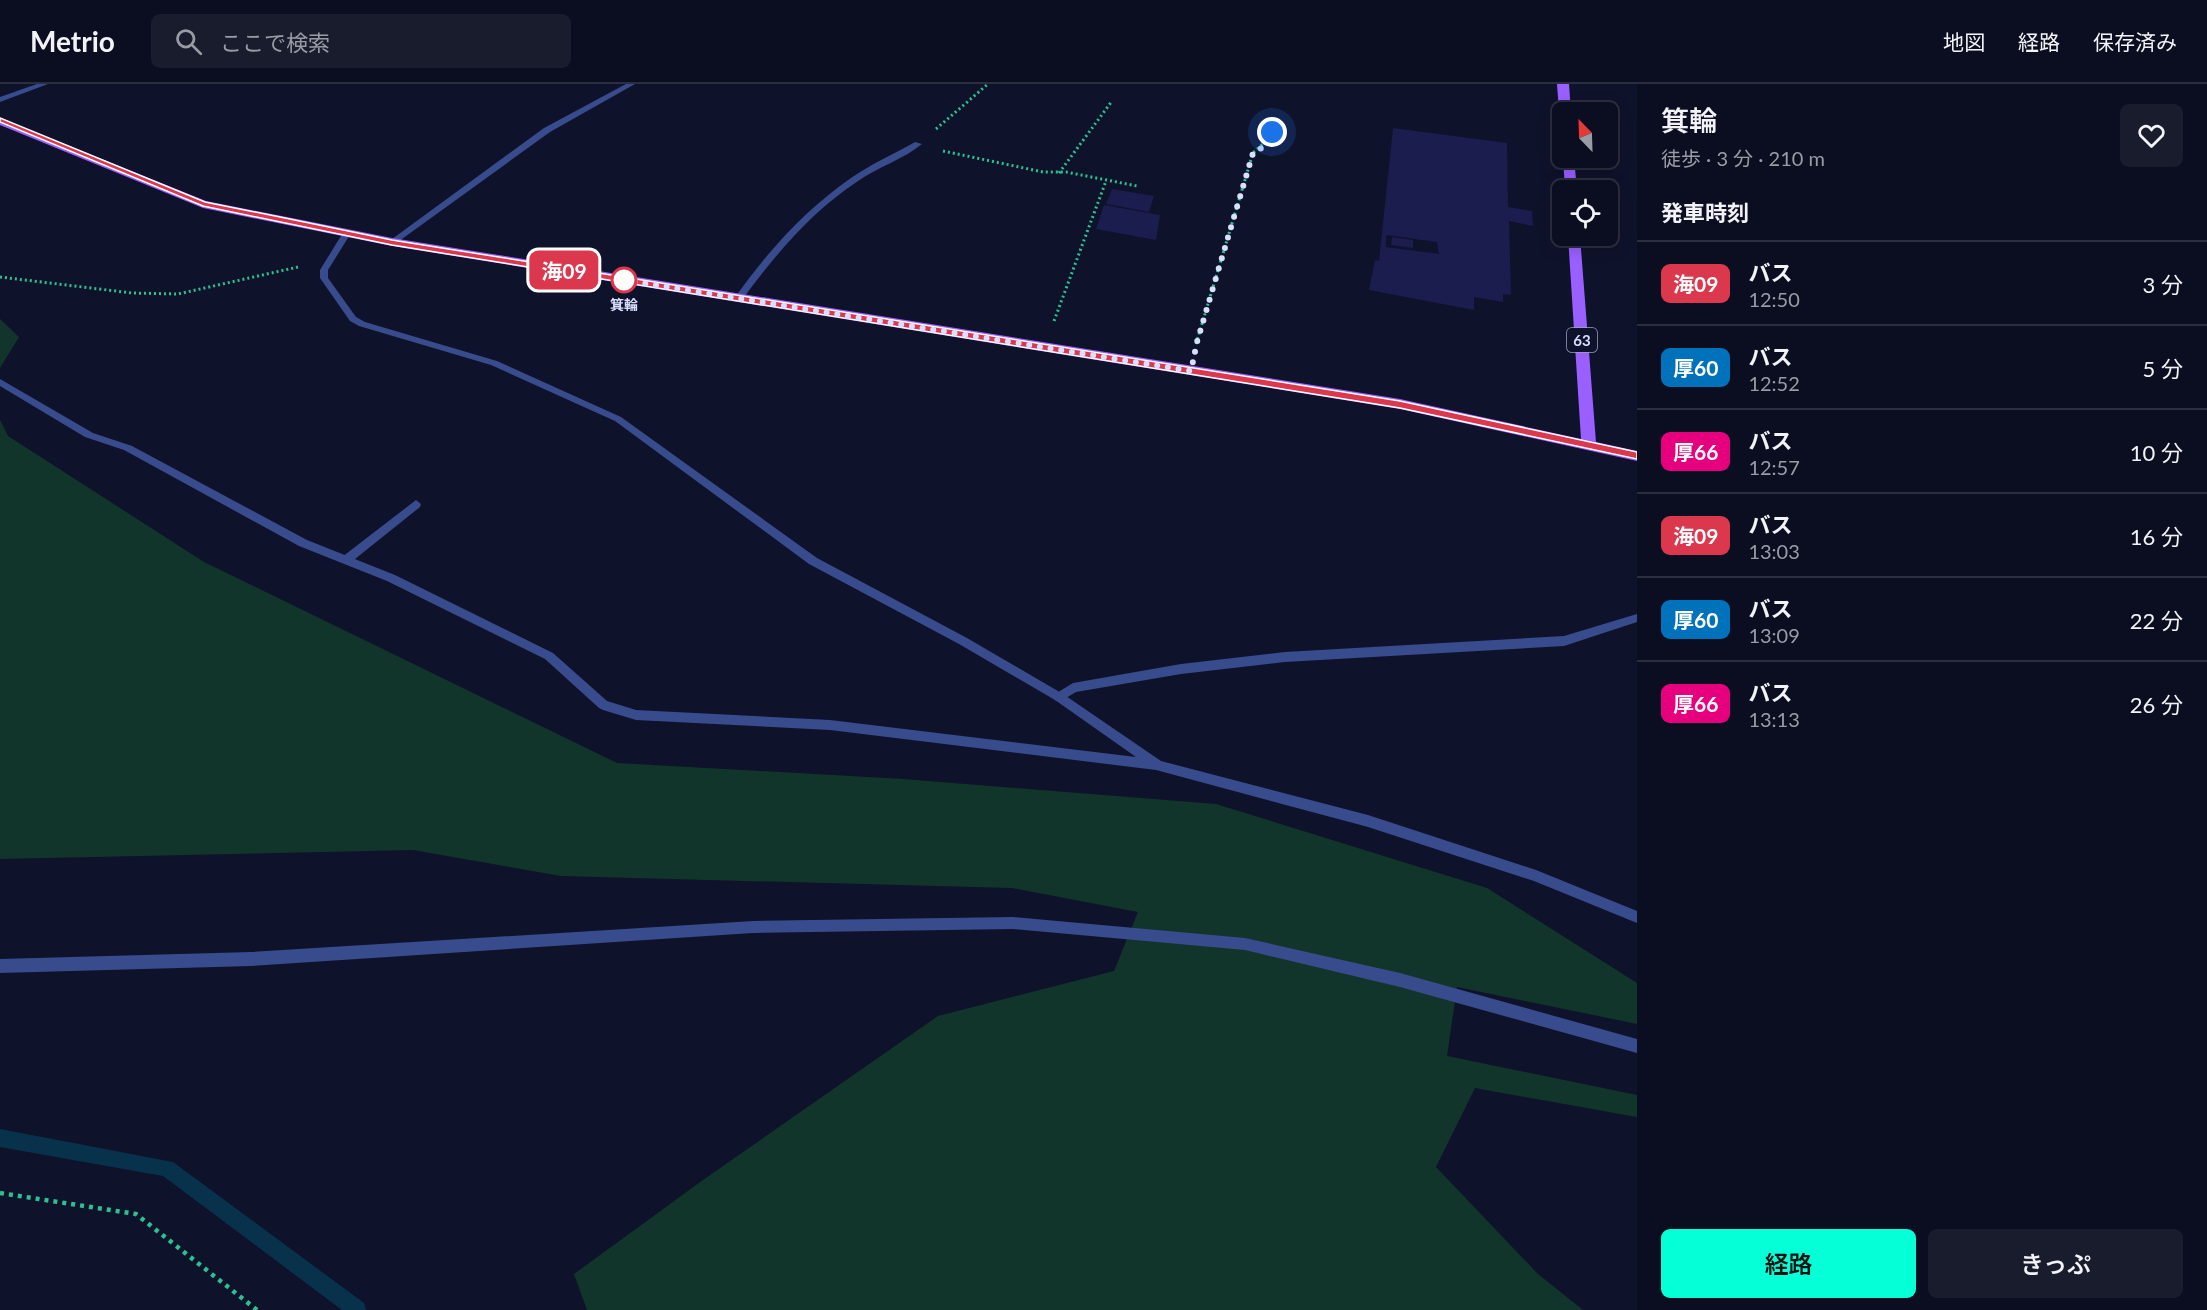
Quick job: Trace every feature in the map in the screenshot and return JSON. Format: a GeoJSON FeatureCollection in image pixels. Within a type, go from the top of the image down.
{"type":"FeatureCollection","features":[{"type":"Feature","properties":{"kind":"main road"},"geometry":{"type":"LineString","coordinates":[[1563,84],[1564,102]]}},
{"type":"Feature","properties":{"kind":"main road"},"geometry":{"type":"LineString","coordinates":[[0,121],[203,204],[392,242],[1400,404],[1637,456]]}},
{"type":"Feature","properties":{"kind":"main road","name":"63"},"geometry":{"type":"LineString","coordinates":[[1575,246],[1589,444]]}},
{"type":"Feature","properties":{"kind":"street"},"geometry":{"type":"LineString","coordinates":[[0,100],[44,84]]}},
{"type":"Feature","properties":{"kind":"street"},"geometry":{"type":"LineString","coordinates":[[392,242],[547,130],[631,84]]}},
{"type":"Feature","properties":{"kind":"street"},"geometry":{"type":"LineString","coordinates":[[739,298],[783,242],[821,205],[844,186],[918,144]]}},
{"type":"Feature","properties":{"kind":"street"},"geometry":{"type":"LineString","coordinates":[[347,233],[327,266],[324,278],[353,319],[494,363],[618,419],[813,561],[963,641],[1059,697],[1157,765]]}},
{"type":"Feature","properties":{"kind":"street"},"geometry":{"type":"LineString","coordinates":[[0,382],[89,435],[128,448],[303,543],[391,578],[549,656],[603,705],[636,715],[830,725],[1157,765],[1368,821],[1536,876],[1637,917]]}},
{"type":"Feature","properties":{"kind":"street"},"geometry":{"type":"LineString","coordinates":[[346,560],[416,504]]}},
{"type":"Feature","properties":{"kind":"street"},"geometry":{"type":"LineString","coordinates":[[1059,697],[1073,688],[1170,671],[1285,657],[1564,641],[1637,618]]}},
{"type":"Feature","properties":{"kind":"street"},"geometry":{"type":"LineString","coordinates":[[0,966],[251,958],[753,927],[1013,923],[1245,944],[1400,980],[1637,1046]]}},
{"type":"Feature","properties":{"kind":"path"},"geometry":{"type":"LineString","coordinates":[[918,144],[988,84]]}},
{"type":"Feature","properties":{"kind":"path"},"geometry":{"type":"LineString","coordinates":[[1059,172],[1112,101]]}},
{"type":"Feature","properties":{"kind":"path"},"geometry":{"type":"LineString","coordinates":[[1191,371],[1197,342],[1253,153],[1265,146],[1272,132],[1274,116]]}},
{"type":"Feature","properties":{"kind":"path"},"geometry":{"type":"LineString","coordinates":[[918,144],[988,162],[1137,186]]}},
{"type":"Feature","properties":{"kind":"path"},"geometry":{"type":"LineString","coordinates":[[1044,347],[1106,181]]}},
{"type":"Feature","properties":{"kind":"path"},"geometry":{"type":"LineString","coordinates":[[0,277],[132,293],[178,294],[300,267],[327,266]]}},
{"type":"Feature","properties":{"kind":"path"},"geometry":{"type":"LineString","coordinates":[[0,1193],[136,1214],[252,1309]]}},
{"type":"Feature","properties":{"kind":"green space"},"geometry":{"type":"Polygon","coordinates":[[[0,319],[19,337],[0,368],[0,319]]]}},
{"type":"Feature","properties":{"kind":"green space"},"geometry":{"type":"Polygon","coordinates":[[[0,420],[8,436],[204,562],[617,763],[903,779],[1216,804],[1487,888],[1637,983],[1637,1024],[1457,987],[1447,1056],[1637,1095],[1637,1117],[1475,1088],[1436,1167],[1538,1274],[1583,1310],[587,1310],[574,1274],[703,1180],[938,1016],[1114,971],[1138,912],[1012,888],[561,876],[413,850],[0,859],[0,420]]]}},
{"type":"Feature","properties":{"kind":"building"},"geometry":{"type":"Polygon","coordinates":[[[1393,128],[1507,143],[1508,207],[1532,211],[1533,226],[1509,221],[1511,295],[1503,294],[1503,302],[1474,297],[1474,310],[1369,290],[1375,260],[1379,261],[1393,128]],[[1386,235],[1386,247],[1439,254],[1437,242],[1386,235]]]}},
{"type":"Feature","properties":{"kind":"building"},"geometry":{"type":"Polygon","coordinates":[[[1112,189],[1154,196],[1149,212],[1106,204],[1112,189]]]}},
{"type":"Feature","properties":{"kind":"building"},"geometry":{"type":"Polygon","coordinates":[[[1104,205],[1160,215],[1156,240],[1096,229],[1104,205]]]}},
{"type":"Feature","properties":{"kind":"building"},"geometry":{"type":"Polygon","coordinates":[[[1392,237],[1413,240],[1413,248],[1391,245],[1392,237]]]}},
{"type":"Feature","properties":{"kind":"waterway"},"geometry":{"type":"LineString","coordinates":[[0,1138],[167,1168],[357,1310]]}},
{"type":"Feature","properties":{"kind":"bus line","name":"海09"},"geometry":{"type":"LineString","coordinates":[[0,121],[203,204],[285,221],[392,242],[1400,404],[1637,456]]}},
{"type":"Feature","properties":{"kind":"place","name":"箕輪"},"geometry":{"type":"Point","coordinates":[624,280]}},
{"type":"Feature","properties":{"kind":"route"},"geometry":{"type":"LineString","coordinates":[[624,280],[1191,371],[1197,342],[1253,153],[1265,146],[1272,132]]}}]}
